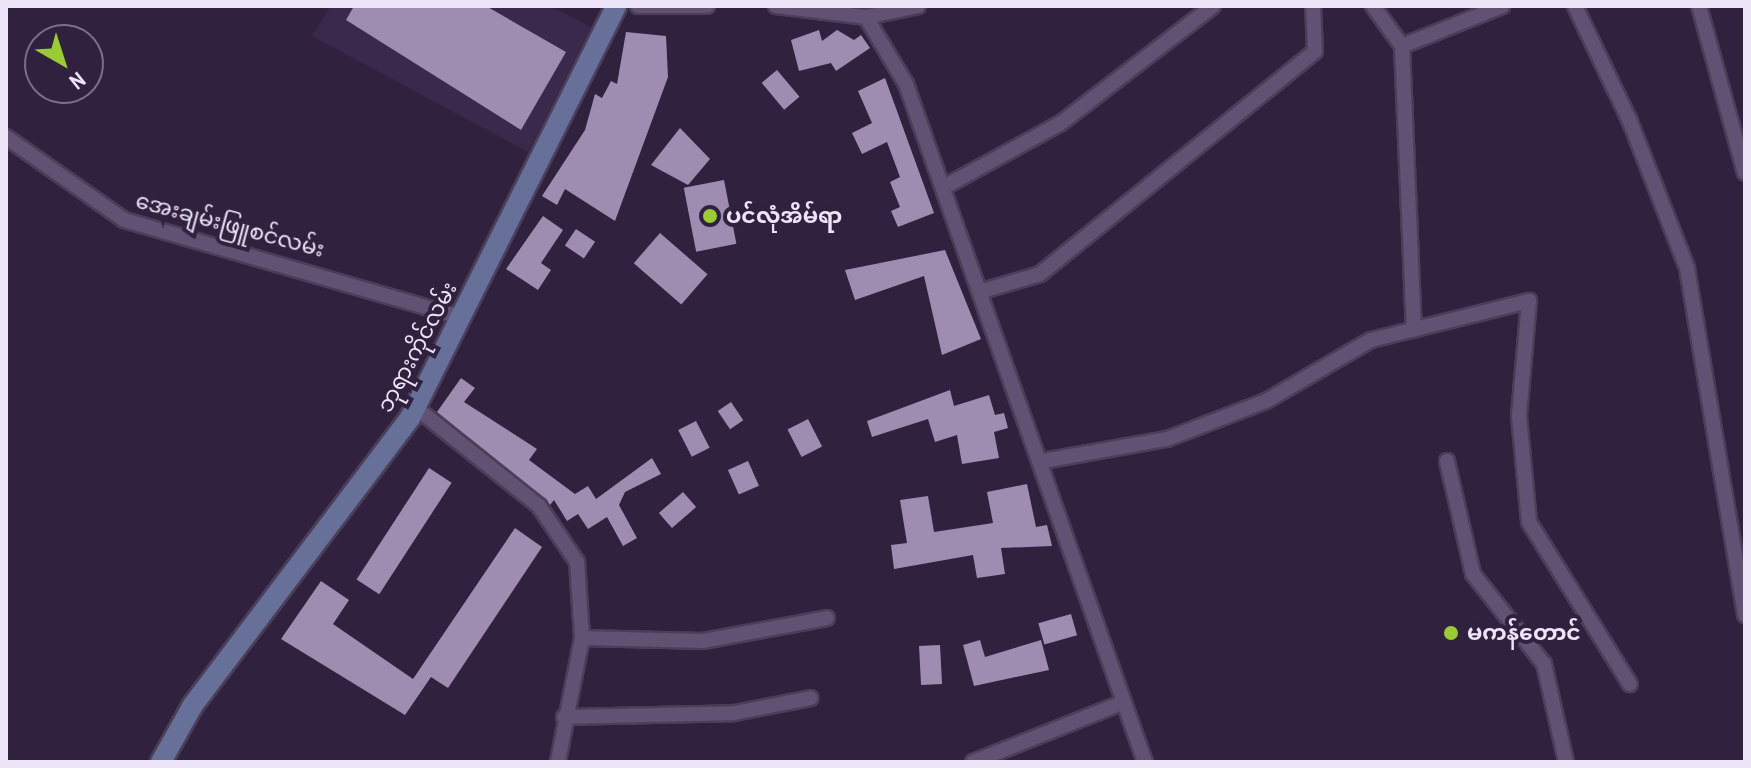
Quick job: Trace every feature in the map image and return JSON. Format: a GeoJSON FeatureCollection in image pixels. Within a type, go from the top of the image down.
{"type":"FeatureCollection","features":[{"type":"Feature","properties":{"kind":"street","name":"ဘုရားကိုင်လမ်း"},"geometry":{"type":"LineString","coordinates":[[161,762],[193,705],[415,407],[616,6]]}},
{"type":"Feature","properties":{"kind":"street"},"geometry":{"type":"LineString","coordinates":[[638,6],[707,6]]}},
{"type":"Feature","properties":{"kind":"street"},"geometry":{"type":"LineString","coordinates":[[776,6],[866,17],[918,6]]}},
{"type":"Feature","properties":{"kind":"street"},"geometry":{"type":"LineString","coordinates":[[944,187],[1061,123],[1213,6]]}},
{"type":"Feature","properties":{"kind":"street"},"geometry":{"type":"LineString","coordinates":[[982,291],[1040,274],[1315,51],[1313,6]]}},
{"type":"Feature","properties":{"kind":"street"},"geometry":{"type":"LineString","coordinates":[[1373,6],[1402,46],[1414,330]]}},
{"type":"Feature","properties":{"kind":"street"},"geometry":{"type":"LineString","coordinates":[[1402,46],[1502,6]]}},
{"type":"Feature","properties":{"kind":"street"},"geometry":{"type":"LineString","coordinates":[[1575,6],[1629,119],[1687,268],[1745,615]]}},
{"type":"Feature","properties":{"kind":"street"},"geometry":{"type":"LineString","coordinates":[[1699,6],[1745,173]]}},
{"type":"Feature","properties":{"kind":"street"},"geometry":{"type":"LineString","coordinates":[[866,17],[906,84],[1043,461],[1122,703],[1145,762]]}},
{"type":"Feature","properties":{"kind":"street","name":"အေးချမ်းဖြူစင်လမ်း"},"geometry":{"type":"LineString","coordinates":[[6,137],[124,220],[461,317]]}},
{"type":"Feature","properties":{"kind":"street"},"geometry":{"type":"LineString","coordinates":[[1043,461],[1167,439],[1266,401],[1371,340],[1529,301],[1519,416],[1529,522],[1630,684]]}},
{"type":"Feature","properties":{"kind":"street"},"geometry":{"type":"LineString","coordinates":[[415,407],[539,506],[577,562],[582,638],[564,717],[558,762]]}},
{"type":"Feature","properties":{"kind":"street"},"geometry":{"type":"LineString","coordinates":[[1447,461],[1473,574],[1544,664],[1566,762]]}},
{"type":"Feature","properties":{"kind":"street"},"geometry":{"type":"LineString","coordinates":[[582,638],[703,641],[827,618]]}},
{"type":"Feature","properties":{"kind":"street"},"geometry":{"type":"LineString","coordinates":[[564,717],[734,713],[811,698]]}},
{"type":"Feature","properties":{"kind":"street"},"geometry":{"type":"LineString","coordinates":[[973,762],[1122,703]]}},
{"type":"Feature","properties":{"kind":"shaded area"},"geometry":{"type":"Polygon","coordinates":[[[331,6],[550,6],[591,27],[528,152],[312,36],[331,6]]]}},
{"type":"Feature","properties":{"kind":"building"},"geometry":{"type":"Polygon","coordinates":[[[354,6],[486,6],[566,52],[521,130],[346,20],[354,6]]]}},
{"type":"Feature","properties":{"kind":"building"},"geometry":{"type":"Polygon","coordinates":[[[819,30],[822,41],[837,30],[854,40],[861,35],[870,48],[836,71],[831,63],[799,71],[791,40],[819,30]]]}},
{"type":"Feature","properties":{"kind":"building"},"geometry":{"type":"Polygon","coordinates":[[[626,32],[666,36],[668,77],[615,221],[565,189],[557,205],[542,196],[585,130],[595,94],[602,98],[611,81],[617,84],[626,32]]]}},
{"type":"Feature","properties":{"kind":"building"},"geometry":{"type":"Polygon","coordinates":[[[777,70],[799,97],[784,110],[762,83],[777,70]]]}},
{"type":"Feature","properties":{"kind":"building"},"geometry":{"type":"Polygon","coordinates":[[[885,78],[934,213],[898,227],[891,211],[900,207],[890,182],[900,177],[887,142],[862,154],[852,133],[872,123],[858,91],[885,78]]]}},
{"type":"Feature","properties":{"kind":"building"},"geometry":{"type":"Polygon","coordinates":[[[680,128],[710,159],[688,185],[651,165],[680,128]]]}},
{"type":"Feature","properties":{"kind":"building","name":"ပင်လုံအိမ်ရာ"},"geometry":{"type":"Polygon","coordinates":[[[724,180],[736,244],[696,252],[684,188],[724,180]]]}},
{"type":"Feature","properties":{"kind":"building"},"geometry":{"type":"Polygon","coordinates":[[[543,216],[563,230],[541,263],[551,270],[538,290],[506,269],[543,216]]]}},
{"type":"Feature","properties":{"kind":"building"},"geometry":{"type":"Polygon","coordinates":[[[576,229],[595,242],[584,258],[565,246],[576,229]]]}},
{"type":"Feature","properties":{"kind":"building","name":"ပင်လုံအိမ်ရာ"},"geometry":{"type":"Polygon","coordinates":[[[660,233],[708,274],[681,305],[634,263],[660,233]]]}},
{"type":"Feature","properties":{"kind":"building"},"geometry":{"type":"Polygon","coordinates":[[[945,250],[981,339],[942,355],[924,276],[855,300],[845,270],[945,250]]]}},
{"type":"Feature","properties":{"kind":"building"},"geometry":{"type":"Polygon","coordinates":[[[461,378],[475,388],[464,402],[537,449],[529,460],[575,494],[588,486],[596,499],[652,458],[661,474],[625,492],[619,505],[637,538],[623,546],[607,517],[588,529],[578,514],[567,521],[554,500],[550,505],[437,412],[461,378]]]}},
{"type":"Feature","properties":{"kind":"building"},"geometry":{"type":"Polygon","coordinates":[[[950,390],[954,406],[989,395],[995,415],[1004,413],[1008,428],[994,432],[999,458],[962,464],[957,435],[935,442],[928,419],[872,437],[867,421],[950,390]]]}},
{"type":"Feature","properties":{"kind":"building"},"geometry":{"type":"Polygon","coordinates":[[[731,402],[743,420],[730,429],[718,411],[731,402]]]}},
{"type":"Feature","properties":{"kind":"building"},"geometry":{"type":"Polygon","coordinates":[[[808,419],[822,447],[802,457],[788,429],[808,419]]]}},
{"type":"Feature","properties":{"kind":"building"},"geometry":{"type":"Polygon","coordinates":[[[696,421],[710,448],[692,457],[678,430],[696,421]]]}},
{"type":"Feature","properties":{"kind":"building"},"geometry":{"type":"Polygon","coordinates":[[[748,461],[759,486],[739,495],[728,470],[748,461]]]}},
{"type":"Feature","properties":{"kind":"building"},"geometry":{"type":"Polygon","coordinates":[[[429,468],[452,483],[379,594],[357,580],[429,468]]]}},
{"type":"Feature","properties":{"kind":"building"},"geometry":{"type":"Polygon","coordinates":[[[1027,484],[1036,527],[1047,525],[1052,546],[1001,548],[1005,574],[977,578],[973,555],[894,569],[891,545],[907,543],[900,500],[928,496],[934,532],[993,523],[987,492],[1027,484]]]}},
{"type":"Feature","properties":{"kind":"building"},"geometry":{"type":"Polygon","coordinates":[[[683,492],[696,507],[672,528],[659,513],[683,492]]]}},
{"type":"Feature","properties":{"kind":"building"},"geometry":{"type":"Polygon","coordinates":[[[515,528],[542,547],[448,688],[431,677],[405,715],[281,639],[321,581],[349,600],[333,624],[413,679],[515,528]]]}},
{"type":"Feature","properties":{"kind":"building"},"geometry":{"type":"Polygon","coordinates":[[[1071,614],[1077,635],[1044,645],[1038,623],[1071,614]]]}},
{"type":"Feature","properties":{"kind":"building"},"geometry":{"type":"Polygon","coordinates":[[[980,640],[985,657],[1041,640],[1049,670],[974,686],[963,645],[980,640]]]}},
{"type":"Feature","properties":{"kind":"building"},"geometry":{"type":"Polygon","coordinates":[[[940,645],[942,684],[921,685],[919,646],[940,645]]]}},
{"type":"Feature","properties":{"kind":"place","name":"ပင်လုံအိမ်ရာ"},"geometry":{"type":"Point","coordinates":[710,216]}},
{"type":"Feature","properties":{"kind":"place","name":"မကန်တောင်"},"geometry":{"type":"Point","coordinates":[1451,633]}}]}
